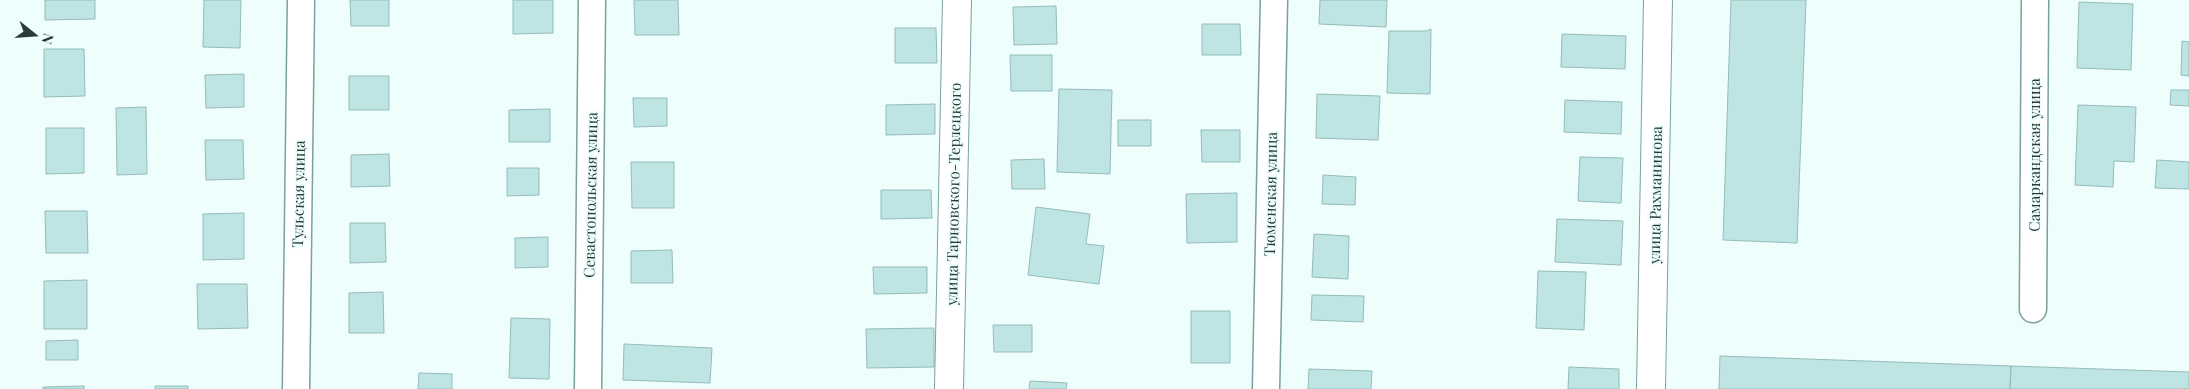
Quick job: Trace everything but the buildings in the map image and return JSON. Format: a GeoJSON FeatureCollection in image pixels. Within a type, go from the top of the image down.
{"type":"FeatureCollection","features":[{"type":"Feature","properties":{"kind":"street","name":"Тульская улица"},"geometry":{"type":"LineString","coordinates":[[296,389],[301,0]]}},
{"type":"Feature","properties":{"kind":"street","name":"Севастопольская улица"},"geometry":{"type":"LineString","coordinates":[[588,389],[592,0]]}},
{"type":"Feature","properties":{"kind":"street","name":"улица Тарновского-Терлецкого"},"geometry":{"type":"LineString","coordinates":[[949,389],[957,0]]}},
{"type":"Feature","properties":{"kind":"street","name":"Тюменская улица"},"geometry":{"type":"LineString","coordinates":[[1266,389],[1274,0]]}},
{"type":"Feature","properties":{"kind":"street","name":"улица Рахманинова"},"geometry":{"type":"LineString","coordinates":[[1651,389],[1658,0]]}},
{"type":"Feature","properties":{"kind":"street","name":"Самаркандская улица"},"geometry":{"type":"LineString","coordinates":[[2033,309],[2035,0]]}}]}
